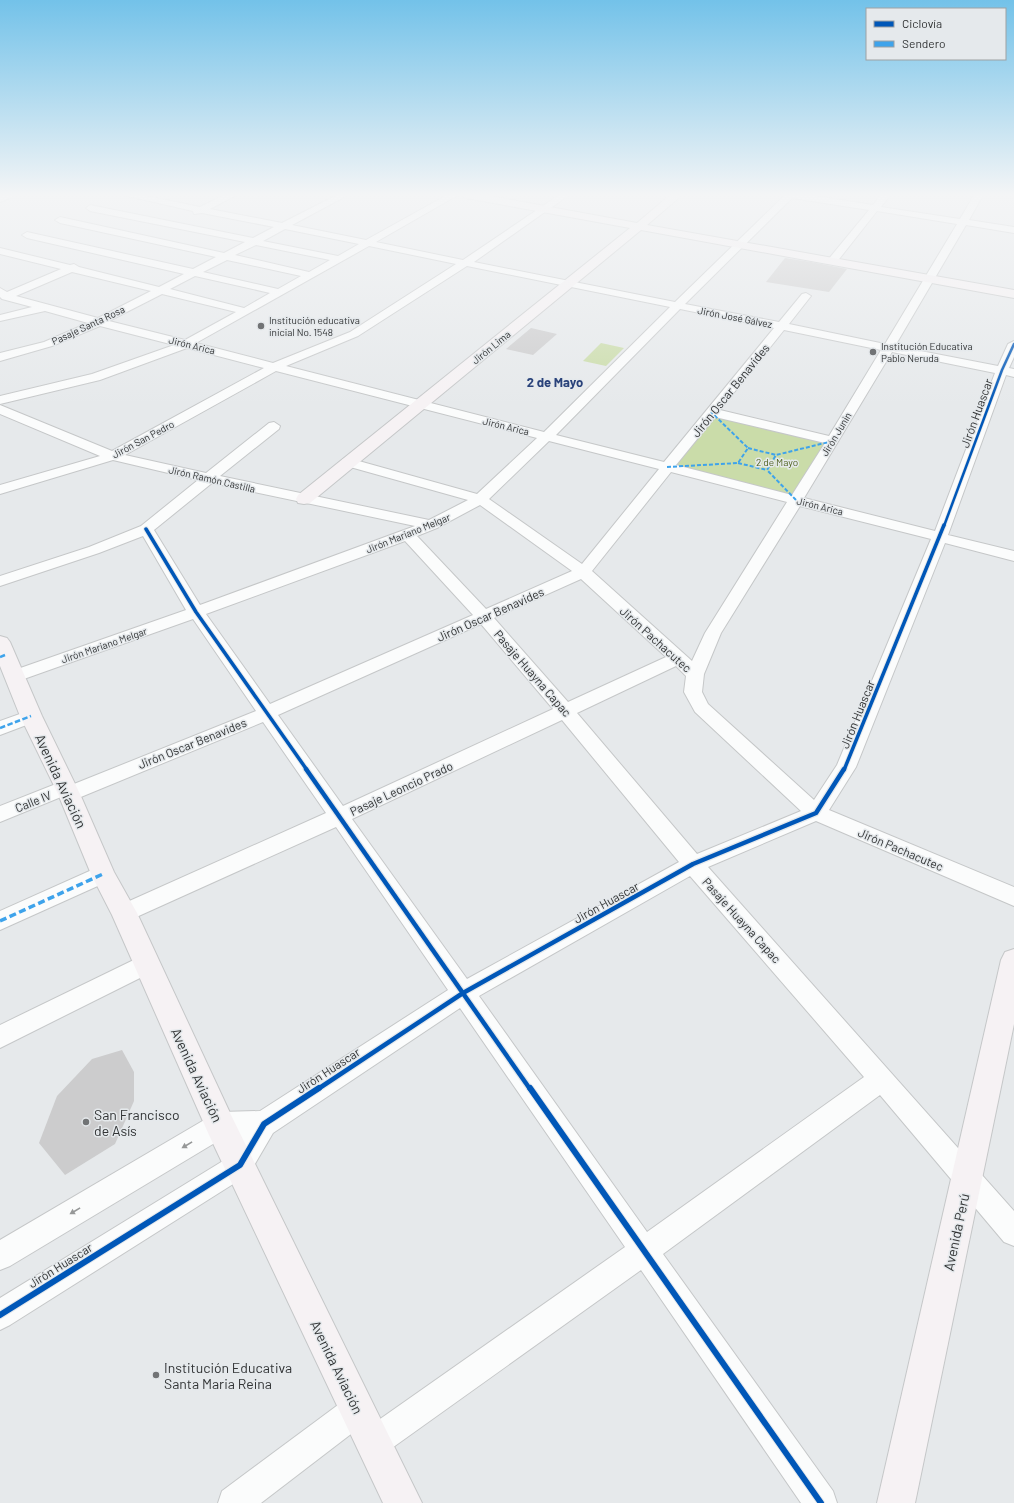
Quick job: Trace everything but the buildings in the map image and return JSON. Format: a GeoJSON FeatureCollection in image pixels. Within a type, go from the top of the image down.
{"type":"FeatureCollection","features":[{"type":"Feature","properties":{"kind":"street"},"geometry":{"type":"LineString","coordinates":[[58,265],[245,310]]}},
{"type":"Feature","properties":{"kind":"street"},"geometry":{"type":"LineString","coordinates":[[3,294],[79,265]]}},
{"type":"Feature","properties":{"kind":"street"},"geometry":{"type":"LineString","coordinates":[[156,265],[279,292]]}},
{"type":"Feature","properties":{"kind":"street","name":"Pasaje Santa Rosa"},"geometry":{"type":"LineString","coordinates":[[0,357],[48,344],[99,322],[208,265]]}},
{"type":"Feature","properties":{"kind":"street"},"geometry":{"type":"LineString","coordinates":[[263,265],[311,275]]}},
{"type":"Feature","properties":{"kind":"street"},"geometry":{"type":"LineString","coordinates":[[0,400],[96,377],[187,344],[245,310],[329,265]]}},
{"type":"Feature","properties":{"kind":"street","name":"Jirón San Pedro"},"geometry":{"type":"LineString","coordinates":[[0,490],[113,456],[276,366],[354,334],[462,265]]}},
{"type":"Feature","properties":{"kind":"street","name":"Jirón José Gálvez"},"geometry":{"type":"LineString","coordinates":[[475,265],[1008,372]]}},
{"type":"Feature","properties":{"kind":"street","name":"Jirón Lima"},"geometry":{"type":"LineString","coordinates":[[304,499],[591,265]]}},
{"type":"Feature","properties":{"kind":"street","name":"Jirón Mariano Melgar"},"geometry":{"type":"LineString","coordinates":[[5,657],[196,612],[408,535],[432,525],[480,499],[546,437],[718,265]]}},
{"type":"Feature","properties":{"kind":"street"},"geometry":{"type":"LineString","coordinates":[[850,265],[1014,294]]}},
{"type":"Feature","properties":{"kind":"street","name":"Jirón Junin"},"geometry":{"type":"LineString","coordinates":[[695,674],[712,633],[833,441],[938,265]]}},
{"type":"Feature","properties":{"kind":"street","name":"Jirón Arica"},"geometry":{"type":"LineString","coordinates":[[3,294],[46,308],[99,322],[276,366],[420,405],[1014,556]]}},
{"type":"Feature","properties":{"kind":"street","name":"Jirón Oscar Benavides"},"geometry":{"type":"LineString","coordinates":[[68,790],[267,712],[583,572],[806,296]]}},
{"type":"Feature","properties":{"kind":"street"},"geometry":{"type":"LineString","coordinates":[[0,318],[46,308]]}},
{"type":"Feature","properties":{"kind":"street","name":"Jirón Huascar"},"geometry":{"type":"LineString","coordinates":[[0,1315],[240,1165],[264,1124],[463,993],[693,864],[816,813],[846,767],[1008,372],[1014,344]]}},
{"type":"Feature","properties":{"kind":"street","name":"Jirón Ramón Castilla"},"geometry":{"type":"LineString","coordinates":[[0,408],[113,456],[304,499],[432,525]]}},
{"type":"Feature","properties":{"kind":"street"},"geometry":{"type":"LineString","coordinates":[[711,412],[833,441]]}},
{"type":"Feature","properties":{"kind":"street"},"geometry":{"type":"LineString","coordinates":[[0,581],[94,550],[146,529],[274,426]]}},
{"type":"Feature","properties":{"kind":"street","name":"Jirón Pachacutec"},"geometry":{"type":"LineString","coordinates":[[348,462],[480,499],[583,572],[695,674],[694,692],[701,708],[816,813],[1014,897]]}},
{"type":"Feature","properties":{"kind":"street"},"geometry":{"type":"LineString","coordinates":[[146,529],[196,612],[820,1503]]}},
{"type":"Feature","properties":{"kind":"street","name":"Pasaje Huayna Capac"},"geometry":{"type":"LineString","coordinates":[[408,535],[484,617],[566,712],[693,864],[1014,1232]]}},
{"type":"Feature","properties":{"kind":"street","name":"Avenida Aviación"},"geometry":{"type":"LineString","coordinates":[[5,657],[15,722],[68,790],[103,874],[124,913],[220,1125],[403,1503]]}},
{"type":"Feature","properties":{"kind":"street","name":"Pasaje Leoncio Prado"},"geometry":{"type":"LineString","coordinates":[[124,913],[340,816],[677,659]]}},
{"type":"Feature","properties":{"kind":"street","name":"Calle IV"},"geometry":{"type":"LineString","coordinates":[[0,814],[68,790]]}},
{"type":"Feature","properties":{"kind":"street"},"geometry":{"type":"LineString","coordinates":[[0,921],[103,874]]}},
{"type":"Feature","properties":{"kind":"street","name":"Avenida Perú"},"geometry":{"type":"LineString","coordinates":[[896,1503],[1014,960]]}},
{"type":"Feature","properties":{"kind":"street"},"geometry":{"type":"LineString","coordinates":[[0,1037],[146,964]]}},
{"type":"Feature","properties":{"kind":"street"},"geometry":{"type":"LineString","coordinates":[[374,1442],[644,1251],[882,1079]]}},
{"type":"Feature","properties":{"kind":"street"},"geometry":{"type":"LineString","coordinates":[[0,1256],[220,1125],[264,1124]]}},
{"type":"Feature","properties":{"kind":"street"},"geometry":{"type":"LineString","coordinates":[[234,1503],[357,1410]]}},
{"type":"Feature","properties":{"kind":"green space"},"geometry":{"type":"Polygon","coordinates":[[[601,343],[624,348],[606,366],[583,361],[601,343]]]}},
{"type":"Feature","properties":{"kind":"green space","name":"2 de Mayo"},"geometry":{"type":"Polygon","coordinates":[[[713,414],[828,442],[795,499],[670,467],[713,414]]]}},
{"type":"Feature","properties":{"kind":"marked path"},"geometry":{"type":"LineString","coordinates":[[667,467],[738,463],[748,448],[711,412]]}},
{"type":"Feature","properties":{"kind":"marked path"},"geometry":{"type":"LineString","coordinates":[[796,500],[767,470],[776,455],[833,441]]}},
{"type":"Feature","properties":{"kind":"marked path"},"geometry":{"type":"LineString","coordinates":[[748,448],[776,455]]}},
{"type":"Feature","properties":{"kind":"marked path"},"geometry":{"type":"LineString","coordinates":[[738,463],[767,470]]}},
{"type":"Feature","properties":{"kind":"marked path"},"geometry":{"type":"LineString","coordinates":[[0,657],[5,655]]}},
{"type":"Feature","properties":{"kind":"marked path"},"geometry":{"type":"LineString","coordinates":[[0,728],[31,716]]}},
{"type":"Feature","properties":{"kind":"marked path"},"geometry":{"type":"LineString","coordinates":[[0,921],[103,874]]}},
{"type":"Feature","properties":{"kind":"cycle path"},"geometry":{"type":"LineString","coordinates":[[0,1315],[240,1165],[264,1124],[463,993],[693,864],[816,813],[846,767],[940,537],[1002,370],[1014,344]]}},
{"type":"Feature","properties":{"kind":"cycle path"},"geometry":{"type":"LineString","coordinates":[[146,529],[196,612],[821,1503]]}},
{"type":"Feature","properties":{"kind":"place","name":"Institución educativa inicial No. 1548"},"geometry":{"type":"Point","coordinates":[261,326]}},
{"type":"Feature","properties":{"kind":"place","name":"Institución Educativa Pablo Neruda"},"geometry":{"type":"Point","coordinates":[873,352]}},
{"type":"Feature","properties":{"kind":"place","name":"San Francisco de Asís"},"geometry":{"type":"Point","coordinates":[86,1122]}},
{"type":"Feature","properties":{"kind":"place","name":"Institución Educativa Santa Maria Reina"},"geometry":{"type":"Point","coordinates":[156,1375]}},
{"type":"Feature","properties":{"kind":"district","name":"2 de Mayo"},"geometry":{"type":"Point","coordinates":[555,382]}}]}
